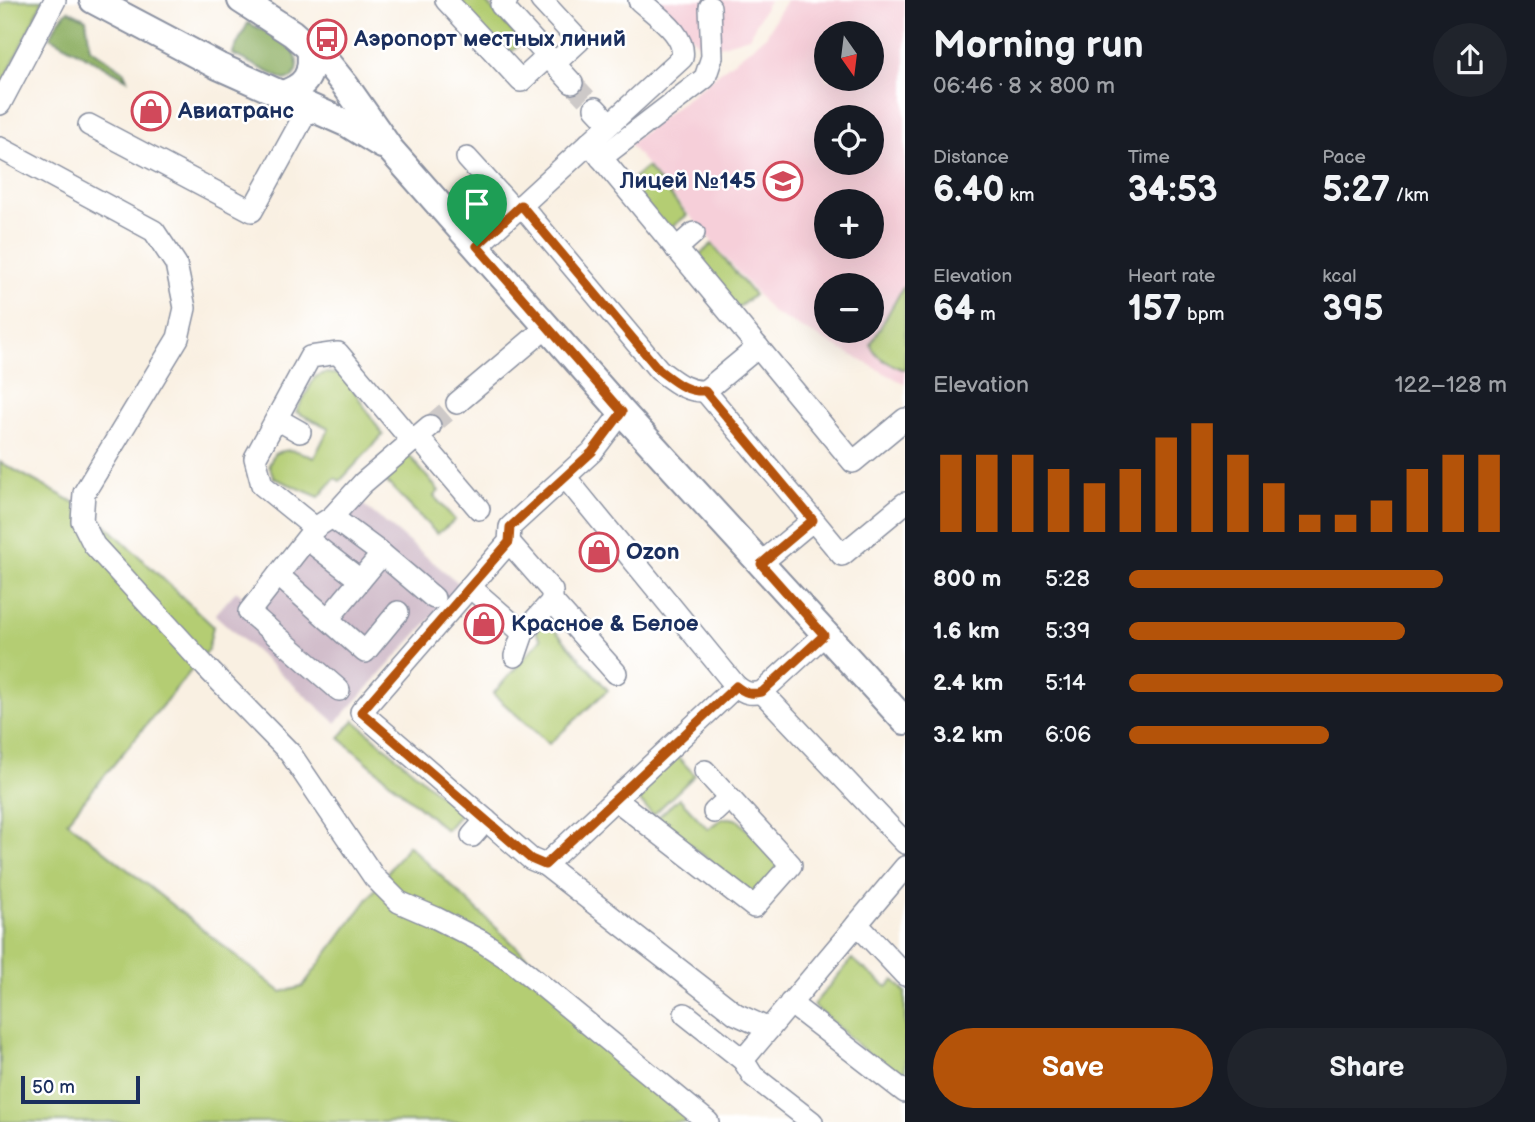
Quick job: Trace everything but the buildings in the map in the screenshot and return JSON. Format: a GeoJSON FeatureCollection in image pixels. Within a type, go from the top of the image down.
{"type":"FeatureCollection","features":[{"type":"Feature","properties":{"kind":"main road"},"geometry":{"type":"LineString","coordinates":[[241,0],[310,47],[345,85],[390,149],[622,412],[905,721]]}},
{"type":"Feature","properties":{"kind":"main road"},"geometry":{"type":"LineString","coordinates":[[99,2],[218,66],[348,124],[390,149]]}},
{"type":"Feature","properties":{"kind":"main road"},"geometry":{"type":"LineString","coordinates":[[280,95],[296,90],[307,79],[312,63],[310,47]]}},
{"type":"Feature","properties":{"kind":"lane"},"geometry":{"type":"LineString","coordinates":[[0,104],[55,0]]}},
{"type":"Feature","properties":{"kind":"lane"},"geometry":{"type":"LineString","coordinates":[[446,0],[521,81],[579,41],[541,0]]}},
{"type":"Feature","properties":{"kind":"lane"},"geometry":{"type":"LineString","coordinates":[[507,0],[501,5],[572,83]]}},
{"type":"Feature","properties":{"kind":"lane"},"geometry":{"type":"LineString","coordinates":[[595,151],[610,124],[682,58],[684,48],[680,40],[639,0]]}},
{"type":"Feature","properties":{"kind":"lane"},"geometry":{"type":"LineString","coordinates":[[477,246],[518,208],[595,151],[705,78],[712,57],[710,7]]}},
{"type":"Feature","properties":{"kind":"lane"},"geometry":{"type":"LineString","coordinates":[[89,125],[252,211],[309,107]]}},
{"type":"Feature","properties":{"kind":"lane"},"geometry":{"type":"LineString","coordinates":[[595,108],[610,124]]}},
{"type":"Feature","properties":{"kind":"lane"},"geometry":{"type":"LineString","coordinates":[[0,148],[154,231],[176,264],[185,308],[178,338],[84,493],[82,521],[94,545],[206,667],[290,753],[374,877],[399,902],[481,941],[513,962],[708,1122]]}},
{"type":"Feature","properties":{"kind":"lane"},"geometry":{"type":"LineString","coordinates":[[595,151],[853,462],[905,419]]}},
{"type":"Feature","properties":{"kind":"lane"},"geometry":{"type":"LineString","coordinates":[[467,158],[518,208],[659,370],[680,386],[694,391],[705,391],[758,347]]}},
{"type":"Feature","properties":{"kind":"lane"},"geometry":{"type":"LineString","coordinates":[[676,248],[694,233]]}},
{"type":"Feature","properties":{"kind":"lane"},"geometry":{"type":"LineString","coordinates":[[457,403],[547,327]]}},
{"type":"Feature","properties":{"kind":"lane"},"geometry":{"type":"LineString","coordinates":[[360,580],[318,528],[262,485],[255,458],[310,358],[338,353],[420,434],[479,509]]}},
{"type":"Feature","properties":{"kind":"lane"},"geometry":{"type":"LineString","coordinates":[[705,391],[842,555],[905,503]]}},
{"type":"Feature","properties":{"kind":"lane"},"geometry":{"type":"LineString","coordinates":[[622,412],[592,452],[510,527],[509,542],[361,712],[479,828],[545,865],[736,1014],[769,1029]]}},
{"type":"Feature","properties":{"kind":"lane"},"geometry":{"type":"LineString","coordinates":[[276,419],[300,432]]}},
{"type":"Feature","properties":{"kind":"lane"},"geometry":{"type":"LineString","coordinates":[[339,690],[249,612],[318,528],[363,482],[420,434]]}},
{"type":"Feature","properties":{"kind":"lane"},"geometry":{"type":"LineString","coordinates":[[566,478],[736,686],[744,692],[762,692],[824,635]]}},
{"type":"Feature","properties":{"kind":"lane"},"geometry":{"type":"LineString","coordinates":[[761,564],[813,520]]}},
{"type":"Feature","properties":{"kind":"lane"},"geometry":{"type":"LineString","coordinates":[[318,528],[382,554],[434,598]]}},
{"type":"Feature","properties":{"kind":"lane"},"geometry":{"type":"LineString","coordinates":[[509,542],[552,591],[552,601],[616,673]]}},
{"type":"Feature","properties":{"kind":"lane"},"geometry":{"type":"LineString","coordinates":[[328,619],[382,554]]}},
{"type":"Feature","properties":{"kind":"lane"},"geometry":{"type":"LineString","coordinates":[[278,575],[365,652],[398,612]]}},
{"type":"Feature","properties":{"kind":"lane"},"geometry":{"type":"LineString","coordinates":[[470,587],[523,633]]}},
{"type":"Feature","properties":{"kind":"lane"},"geometry":{"type":"LineString","coordinates":[[515,656],[523,633],[552,601]]}},
{"type":"Feature","properties":{"kind":"lane"},"geometry":{"type":"LineString","coordinates":[[545,865],[736,686]]}},
{"type":"Feature","properties":{"kind":"lane"},"geometry":{"type":"LineString","coordinates":[[762,692],[905,843]]}},
{"type":"Feature","properties":{"kind":"lane"},"geometry":{"type":"LineString","coordinates":[[615,799],[754,907],[791,865],[722,805],[705,771]]}},
{"type":"Feature","properties":{"kind":"lane"},"geometry":{"type":"LineString","coordinates":[[743,1060],[905,867]]}},
{"type":"Feature","properties":{"kind":"lane"},"geometry":{"type":"LineString","coordinates":[[857,924],[905,975]]}},
{"type":"Feature","properties":{"kind":"lane"},"geometry":{"type":"LineString","coordinates":[[790,1003],[905,1092]]}},
{"type":"Feature","properties":{"kind":"lane"},"geometry":{"type":"LineString","coordinates":[[685,1014],[743,1060],[753,1076],[812,1122]]}},
{"type":"Feature","properties":{"kind":"lane"},"geometry":{"type":"LineString","coordinates":[[716,1039],[736,1014]]}},
{"type":"Feature","properties":{"kind":"shaded area"},"geometry":{"type":"Polygon","coordinates":[[[650,0],[769,0],[749,37],[706,50],[650,0]]]}},
{"type":"Feature","properties":{"kind":"shaded area","name":"Лицей №145"},"geometry":{"type":"Polygon","coordinates":[[[786,0],[905,0],[905,384],[829,343],[884,343],[884,273],[814,273],[814,335],[772,312],[629,144],[766,36],[786,0]]]}},
{"type":"Feature","properties":{"kind":"shaded area"},"geometry":{"type":"Polygon","coordinates":[[[355,498],[461,585],[336,723],[215,615],[236,591],[259,611],[329,524],[355,498]]]}},
{"type":"Feature","properties":{"kind":"green space"},"geometry":{"type":"Polygon","coordinates":[[[8,0],[43,0],[0,89],[0,5],[8,0]]]}},
{"type":"Feature","properties":{"kind":"green space"},"geometry":{"type":"Polygon","coordinates":[[[453,0],[484,0],[522,42],[506,57],[453,0]]]}},
{"type":"Feature","properties":{"kind":"green space"},"geometry":{"type":"Polygon","coordinates":[[[68,10],[86,19],[90,48],[123,70],[127,79],[50,37],[68,10]]]}},
{"type":"Feature","properties":{"kind":"green space"},"geometry":{"type":"Polygon","coordinates":[[[248,23],[286,43],[292,50],[297,67],[293,78],[284,80],[232,54],[248,23]]]}},
{"type":"Feature","properties":{"kind":"green space"},"geometry":{"type":"Polygon","coordinates":[[[647,167],[687,215],[667,231],[628,183],[647,167]]]}},
{"type":"Feature","properties":{"kind":"green space"},"geometry":{"type":"Polygon","coordinates":[[[712,244],[754,295],[734,311],[692,261],[712,244]]]}},
{"type":"Feature","properties":{"kind":"green space"},"geometry":{"type":"Polygon","coordinates":[[[905,284],[905,369],[887,362],[872,349],[872,343],[884,343],[884,321],[905,284]]]}},
{"type":"Feature","properties":{"kind":"green space"},"geometry":{"type":"Polygon","coordinates":[[[325,373],[345,377],[383,435],[340,481],[335,478],[319,497],[274,478],[269,465],[274,454],[290,450],[314,458],[329,428],[296,412],[315,377],[325,373]]]}},
{"type":"Feature","properties":{"kind":"green space"},"geometry":{"type":"Polygon","coordinates":[[[407,453],[439,491],[434,496],[455,520],[437,534],[380,475],[407,453]]]}},
{"type":"Feature","properties":{"kind":"green space"},"geometry":{"type":"Polygon","coordinates":[[[0,462],[92,512],[213,626],[208,650],[67,821],[281,992],[302,987],[408,845],[703,1122],[0,1122],[0,462]]]}},
{"type":"Feature","properties":{"kind":"green space"},"geometry":{"type":"Polygon","coordinates":[[[546,620],[608,690],[549,744],[493,694],[541,639],[536,632],[546,620]]]}},
{"type":"Feature","properties":{"kind":"green space"},"geometry":{"type":"Polygon","coordinates":[[[354,720],[461,813],[446,830],[339,738],[354,720]]]}},
{"type":"Feature","properties":{"kind":"green space"},"geometry":{"type":"Polygon","coordinates":[[[675,754],[695,775],[653,815],[633,794],[675,754]]]}},
{"type":"Feature","properties":{"kind":"green space"},"geometry":{"type":"Polygon","coordinates":[[[679,798],[708,829],[722,819],[738,820],[777,859],[778,870],[752,893],[656,819],[679,798]]]}},
{"type":"Feature","properties":{"kind":"green space"},"geometry":{"type":"Polygon","coordinates":[[[852,959],[887,987],[894,980],[905,992],[905,1087],[813,1005],[852,959]]]}},
{"type":"Feature","properties":{"kind":"tunnel"},"geometry":{"type":"LineString","coordinates":[[572,83],[595,108]]}},
{"type":"Feature","properties":{"kind":"tunnel"},"geometry":{"type":"LineString","coordinates":[[430,426],[457,403]]}},
{"type":"Feature","properties":{"kind":"place","name":"Аэропорт местных линий"},"geometry":{"type":"Point","coordinates":[327,39]}},
{"type":"Feature","properties":{"kind":"place","name":"Авиатранс"},"geometry":{"type":"Point","coordinates":[151,111]}},
{"type":"Feature","properties":{"kind":"place","name":"Лицей №145"},"geometry":{"type":"Point","coordinates":[783,181]}},
{"type":"Feature","properties":{"kind":"place","name":"Ozon"},"geometry":{"type":"Point","coordinates":[599,552]}},
{"type":"Feature","properties":{"kind":"place","name":"Красное & Белое"},"geometry":{"type":"Point","coordinates":[484,624]}},
{"type":"Feature","properties":{"kind":"route"},"geometry":{"type":"LineString","coordinates":[[521,205],[659,370],[680,386],[694,391],[705,391],[813,520],[761,564],[824,635],[762,692],[752,694],[736,686],[545,865],[531,859],[361,712],[509,542],[510,527],[592,452],[622,412],[477,246],[521,205]]}}]}
